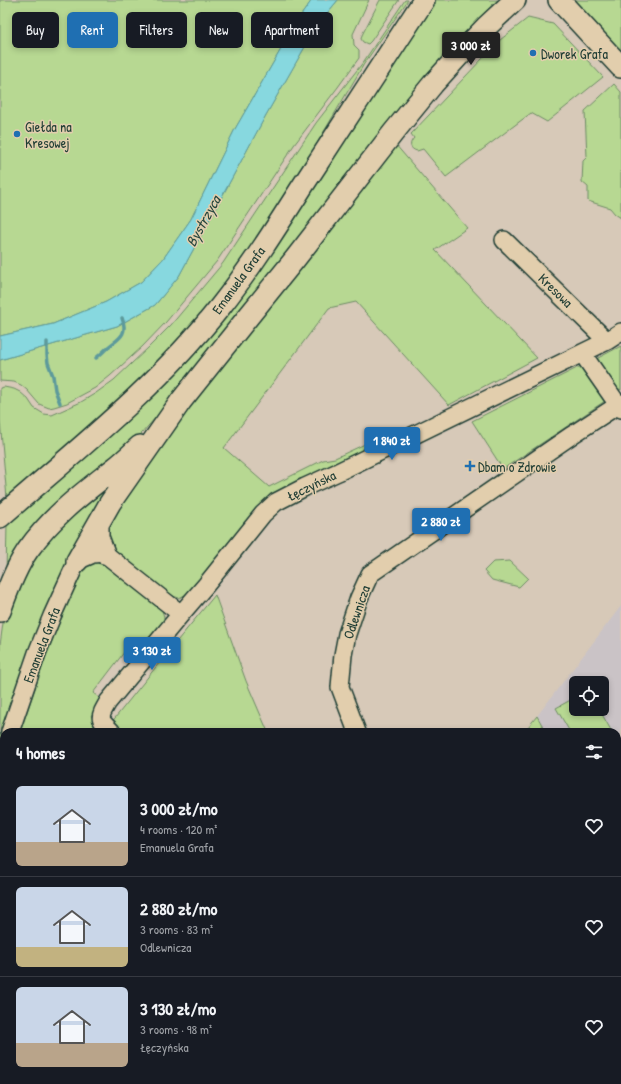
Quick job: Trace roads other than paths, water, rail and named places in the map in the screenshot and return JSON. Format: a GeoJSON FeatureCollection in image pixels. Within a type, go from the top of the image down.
{"type":"FeatureCollection","features":[{"type":"Feature","properties":{"kind":"main road","name":"Emanuela Grafa"},"geometry":{"type":"LineString","coordinates":[[0,517],[116,417],[158,377],[220,308],[246,273],[424,0]]}},
{"type":"Feature","properties":{"kind":"main road","name":"Emanuela Grafa"},"geometry":{"type":"LineString","coordinates":[[181,401],[295,259],[408,114],[463,51],[515,0]]}},
{"type":"Feature","properties":{"kind":"main road"},"geometry":{"type":"LineString","coordinates":[[559,0],[621,67]]}},
{"type":"Feature","properties":{"kind":"main road"},"geometry":{"type":"LineString","coordinates":[[77,561],[110,503],[181,401]]}},
{"type":"Feature","properties":{"kind":"main road"},"geometry":{"type":"LineString","coordinates":[[0,611],[17,570],[27,551],[40,534],[62,510],[117,467],[142,444],[181,401]]}},
{"type":"Feature","properties":{"kind":"main road"},"geometry":{"type":"LineString","coordinates":[[98,525],[98,537],[104,553]]}},
{"type":"Feature","properties":{"kind":"street","name":"Kresowa"},"geometry":{"type":"LineString","coordinates":[[504,240],[614,337]]}},
{"type":"Feature","properties":{"kind":"street","name":"Łęczyńska"},"geometry":{"type":"LineString","coordinates":[[107,727],[101,714],[108,702],[263,514],[276,502],[614,337]]}},
{"type":"Feature","properties":{"kind":"street"},"geometry":{"type":"LineString","coordinates":[[582,353],[620,406]]}},
{"type":"Feature","properties":{"kind":"street","name":"Odlewnicza"},"geometry":{"type":"LineString","coordinates":[[355,728],[340,687],[343,655],[347,634],[359,598],[370,574],[572,435],[620,406]]}},
{"type":"Feature","properties":{"kind":"street"},"geometry":{"type":"LineString","coordinates":[[77,561],[92,554],[104,553],[181,614]]}},
{"type":"Feature","properties":{"kind":"street","name":"Emanuela Grafa"},"geometry":{"type":"LineString","coordinates":[[11,728],[37,653],[77,561]]}},
{"type":"Feature","properties":{"kind":"water"},"geometry":{"type":"Polygon","coordinates":[[[312,0],[338,0],[328,12],[303,12],[312,0]]]}},
{"type":"Feature","properties":{"kind":"water","name":"Bystrzyca"},"geometry":{"type":"Polygon","coordinates":[[[282,48],[304,48],[266,115],[179,276],[155,305],[117,326],[0,360],[0,336],[53,324],[106,302],[141,282],[163,259],[191,219],[235,129],[282,48]]]}},
{"type":"Feature","properties":{"kind":"waterway"},"geometry":{"type":"LineString","coordinates":[[96,358],[118,340],[123,333],[124,324],[122,318]]}},
{"type":"Feature","properties":{"kind":"waterway"},"geometry":{"type":"LineString","coordinates":[[47,342],[48,363],[60,403]]}},
{"type":"Feature","properties":{"kind":"place","name":"Dworek Grafa"},"geometry":{"type":"Point","coordinates":[533,53]}},
{"type":"Feature","properties":{"kind":"place","name":"Giełda na Kresowej"},"geometry":{"type":"Point","coordinates":[17,134]}},
{"type":"Feature","properties":{"kind":"place","name":"Dbam o Zdrowie"},"geometry":{"type":"Point","coordinates":[470,466]}}]}
